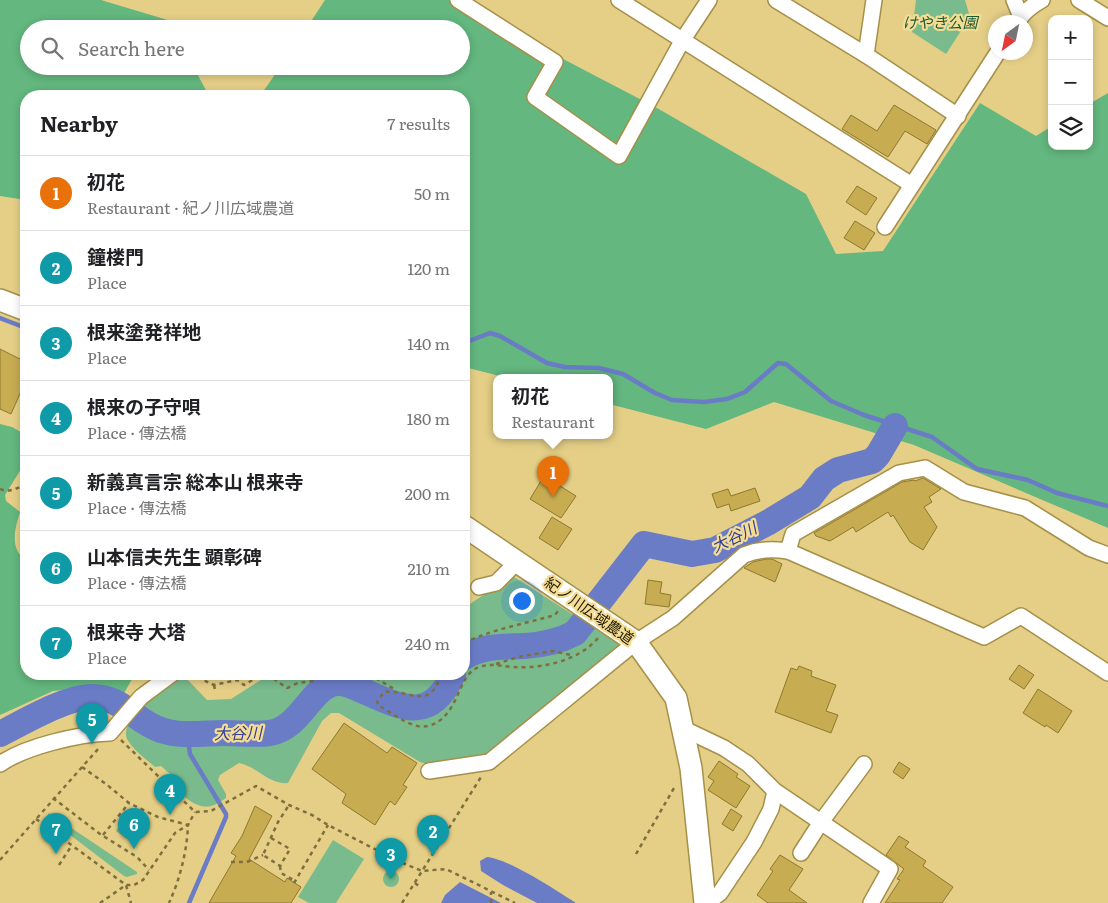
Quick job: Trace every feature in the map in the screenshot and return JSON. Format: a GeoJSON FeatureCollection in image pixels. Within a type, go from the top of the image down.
{"type":"FeatureCollection","features":[{"type":"Feature","properties":{"kind":"street"},"geometry":{"type":"LineString","coordinates":[[458,0],[555,62],[535,98],[619,156],[682,40],[709,0]]}},
{"type":"Feature","properties":{"kind":"street"},"geometry":{"type":"LineString","coordinates":[[619,0],[912,185]]}},
{"type":"Feature","properties":{"kind":"street"},"geometry":{"type":"LineString","coordinates":[[776,0],[958,116]]}},
{"type":"Feature","properties":{"kind":"street"},"geometry":{"type":"LineString","coordinates":[[866,56],[874,0]]}},
{"type":"Feature","properties":{"kind":"street"},"geometry":{"type":"LineString","coordinates":[[1014,0],[1018,15]]}},
{"type":"Feature","properties":{"kind":"street"},"geometry":{"type":"LineString","coordinates":[[1024,15],[1042,0]]}},
{"type":"Feature","properties":{"kind":"street"},"geometry":{"type":"LineString","coordinates":[[1079,0],[1108,18]]}},
{"type":"Feature","properties":{"kind":"street"},"geometry":{"type":"LineString","coordinates":[[885,227],[993,60]]}},
{"type":"Feature","properties":{"kind":"street"},"geometry":{"type":"LineString","coordinates":[[0,300],[20,308]]}},
{"type":"Feature","properties":{"kind":"street"},"geometry":{"type":"LineString","coordinates":[[788,551],[793,534],[899,473],[925,468],[964,492],[1025,508],[1088,548],[1108,555]]}},
{"type":"Feature","properties":{"kind":"street","name":"紀ノ川広域農道"},"geometry":{"type":"LineString","coordinates":[[470,530],[636,642],[676,698],[691,768],[706,903]]}},
{"type":"Feature","properties":{"kind":"street"},"geometry":{"type":"LineString","coordinates":[[429,771],[489,762],[636,642],[673,618],[744,556],[756,551],[773,549],[788,551],[984,636],[1021,616],[1108,673]]}},
{"type":"Feature","properties":{"kind":"street"},"geometry":{"type":"LineString","coordinates":[[480,587],[496,583],[517,562]]}},
{"type":"Feature","properties":{"kind":"street"},"geometry":{"type":"LineString","coordinates":[[0,764],[7,759],[34,748],[94,734],[110,733],[141,697],[164,680]]}},
{"type":"Feature","properties":{"kind":"street"},"geometry":{"type":"LineString","coordinates":[[682,728],[724,748],[748,764],[776,791],[890,869],[872,903]]}},
{"type":"Feature","properties":{"kind":"street"},"geometry":{"type":"LineString","coordinates":[[801,854],[821,822],[864,764]]}},
{"type":"Feature","properties":{"kind":"street"},"geometry":{"type":"LineString","coordinates":[[706,903],[720,893],[754,842],[771,809],[776,791]]}},
{"type":"Feature","properties":{"kind":"path"},"geometry":{"type":"LineString","coordinates":[[0,489],[4,491],[20,487]]}},
{"type":"Feature","properties":{"kind":"path"},"geometry":{"type":"LineString","coordinates":[[470,640],[506,627],[555,615],[568,596]]}},
{"type":"Feature","properties":{"kind":"path"},"geometry":{"type":"LineString","coordinates":[[495,664],[514,667],[537,667],[561,662],[593,644],[598,616]]}},
{"type":"Feature","properties":{"kind":"path"},"geometry":{"type":"LineString","coordinates":[[470,674],[477,668],[518,657],[552,651],[573,656]]}},
{"type":"Feature","properties":{"kind":"path"},"geometry":{"type":"LineString","coordinates":[[203,680],[214,685],[237,680],[244,685],[254,680]]}},
{"type":"Feature","properties":{"kind":"path"},"geometry":{"type":"LineString","coordinates":[[274,680],[287,688],[298,682],[314,680]]}},
{"type":"Feature","properties":{"kind":"path"},"geometry":{"type":"LineString","coordinates":[[379,680],[395,690],[414,697],[426,696],[434,690],[438,680]]}},
{"type":"Feature","properties":{"kind":"path"},"geometry":{"type":"LineString","coordinates":[[395,690],[384,692],[377,702],[379,706],[414,725],[427,726],[446,716],[466,680]]}},
{"type":"Feature","properties":{"kind":"path"},"geometry":{"type":"LineString","coordinates":[[214,685],[215,690]]}},
{"type":"Feature","properties":{"kind":"path"},"geometry":{"type":"LineString","coordinates":[[110,733],[120,740],[195,812],[211,811],[256,786],[289,806],[312,815],[398,861],[422,871],[446,869],[515,903]]}},
{"type":"Feature","properties":{"kind":"path"},"geometry":{"type":"LineString","coordinates":[[0,860],[99,748]]}},
{"type":"Feature","properties":{"kind":"path"},"geometry":{"type":"LineString","coordinates":[[81,767],[129,803],[158,817],[188,825]]}},
{"type":"Feature","properties":{"kind":"path"},"geometry":{"type":"LineString","coordinates":[[402,903],[486,771]]}},
{"type":"Feature","properties":{"kind":"path"},"geometry":{"type":"LineString","coordinates":[[636,854],[675,787]]}},
{"type":"Feature","properties":{"kind":"path"},"geometry":{"type":"LineString","coordinates":[[53,798],[100,834],[137,857],[150,870]]}},
{"type":"Feature","properties":{"kind":"path"},"geometry":{"type":"LineString","coordinates":[[103,835],[129,803]]}},
{"type":"Feature","properties":{"kind":"path"},"geometry":{"type":"LineString","coordinates":[[231,862],[247,862],[263,855],[278,822],[289,806]]}},
{"type":"Feature","properties":{"kind":"path"},"geometry":{"type":"LineString","coordinates":[[169,903],[176,888],[188,838],[188,825],[195,812]]}},
{"type":"Feature","properties":{"kind":"path"},"geometry":{"type":"LineString","coordinates":[[36,819],[126,885],[131,903]]}},
{"type":"Feature","properties":{"kind":"path"},"geometry":{"type":"LineString","coordinates":[[100,903],[126,885],[134,885],[144,880],[175,833],[188,825]]}},
{"type":"Feature","properties":{"kind":"path"},"geometry":{"type":"LineString","coordinates":[[271,838],[290,849],[280,866],[281,872],[294,882],[328,825]]}},
{"type":"Feature","properties":{"kind":"path"},"geometry":{"type":"LineString","coordinates":[[59,865],[72,845]]}},
{"type":"Feature","properties":{"kind":"path"},"geometry":{"type":"LineString","coordinates":[[263,855],[280,866]]}},
{"type":"Feature","properties":{"kind":"path"},"geometry":{"type":"LineString","coordinates":[[414,883],[420,887]]}},
{"type":"Feature","properties":{"kind":"path"},"geometry":{"type":"LineString","coordinates":[[491,903],[492,891]]}},
{"type":"Feature","properties":{"kind":"green space"},"geometry":{"type":"Polygon","coordinates":[[[0,0],[101,0],[168,20],[20,20],[20,75],[198,75],[206,90],[20,90],[20,199],[0,196],[0,0]]]}},
{"type":"Feature","properties":{"kind":"green space"},"geometry":{"type":"Polygon","coordinates":[[[325,0],[450,0],[657,108],[806,194],[836,254],[883,251],[980,103],[1036,136],[1048,128],[1048,150],[1093,150],[1093,102],[1108,93],[1108,528],[914,445],[774,402],[706,429],[613,405],[613,374],[493,374],[470,368],[470,90],[264,90],[275,75],[470,75],[470,20],[312,20],[325,0]]]}},
{"type":"Feature","properties":{"kind":"green space","name":"けやき公園"},"geometry":{"type":"Polygon","coordinates":[[[916,0],[965,0],[970,17],[946,54],[912,32],[916,0]]]}},
{"type":"Feature","properties":{"kind":"green space"},"geometry":{"type":"Polygon","coordinates":[[[0,424],[20,432],[20,471],[5,495],[6,501],[20,512],[15,531],[15,544],[20,554],[20,680],[132,680],[123,695],[89,688],[53,691],[0,715],[0,424]]]}},
{"type":"Feature","properties":{"kind":"green space"},"geometry":{"type":"Polygon","coordinates":[[[510,577],[514,577],[619,644],[488,755],[427,764],[420,762],[339,713],[331,713],[322,721],[288,783],[269,779],[252,768],[239,763],[220,775],[218,780],[226,794],[226,798],[215,805],[205,807],[193,803],[182,795],[169,782],[170,774],[161,766],[155,767],[136,751],[127,739],[126,731],[136,713],[155,695],[177,680],[188,680],[207,700],[231,699],[261,680],[470,680],[470,604],[510,577]]]}},
{"type":"Feature","properties":{"kind":"green space"},"geometry":{"type":"Polygon","coordinates":[[[49,813],[137,872],[137,874],[124,876],[48,818],[49,813]]]}},
{"type":"Feature","properties":{"kind":"green space"},"geometry":{"type":"Polygon","coordinates":[[[128,813],[147,826],[135,844],[116,831],[128,813]]]}},
{"type":"Feature","properties":{"kind":"green space"},"geometry":{"type":"Polygon","coordinates":[[[333,840],[364,859],[336,903],[309,903],[298,897],[333,840]]]}},
{"type":"Feature","properties":{"kind":"green space"},"geometry":{"type":"Polygon","coordinates":[[[388,871],[394,871],[399,876],[397,885],[388,887],[383,882],[383,876],[388,871]]]}},
{"type":"Feature","properties":{"kind":"water"},"geometry":{"type":"Polygon","coordinates":[[[487,857],[520,869],[576,903],[537,903],[481,871],[480,861],[487,857]]]}},
{"type":"Feature","properties":{"kind":"water"},"geometry":{"type":"Polygon","coordinates":[[[460,882],[501,903],[441,903],[445,895],[460,882]]]}},
{"type":"Feature","properties":{"kind":"building"},"geometry":{"type":"Polygon","coordinates":[[[894,105],[936,130],[927,144],[905,131],[888,157],[842,129],[851,115],[877,131],[894,105]]]}},
{"type":"Feature","properties":{"kind":"building"},"geometry":{"type":"Polygon","coordinates":[[[857,186],[877,198],[866,215],[846,202],[857,186]]]}},
{"type":"Feature","properties":{"kind":"building"},"geometry":{"type":"Polygon","coordinates":[[[855,221],[875,233],[864,250],[844,238],[855,221]]]}},
{"type":"Feature","properties":{"kind":"building"},"geometry":{"type":"Polygon","coordinates":[[[0,349],[20,359],[20,394],[11,414],[0,409],[0,349]]]}},
{"type":"Feature","properties":{"kind":"building"},"geometry":{"type":"Polygon","coordinates":[[[544,476],[576,496],[561,518],[530,499],[544,476]]]}},
{"type":"Feature","properties":{"kind":"building"},"geometry":{"type":"Polygon","coordinates":[[[923,478],[941,489],[929,497],[932,502],[924,507],[937,527],[923,550],[910,542],[893,515],[891,517],[888,512],[856,532],[853,527],[830,541],[816,536],[814,533],[902,482],[923,478]]]}},
{"type":"Feature","properties":{"kind":"building"},"geometry":{"type":"Polygon","coordinates":[[[755,488],[760,501],[731,511],[729,504],[717,508],[712,494],[728,489],[731,496],[755,488]]]}},
{"type":"Feature","properties":{"kind":"building"},"geometry":{"type":"Polygon","coordinates":[[[552,517],[572,529],[558,550],[539,538],[552,517]]]}},
{"type":"Feature","properties":{"kind":"building"},"geometry":{"type":"Polygon","coordinates":[[[772,559],[782,564],[775,582],[744,568],[753,562],[772,559]]]}},
{"type":"Feature","properties":{"kind":"building"},"geometry":{"type":"Polygon","coordinates":[[[648,580],[662,582],[660,593],[671,595],[669,607],[645,604],[648,580]]]}},
{"type":"Feature","properties":{"kind":"building"},"geometry":{"type":"Polygon","coordinates":[[[1019,665],[1034,675],[1024,689],[1009,679],[1019,665]]]}},
{"type":"Feature","properties":{"kind":"building"},"geometry":{"type":"Polygon","coordinates":[[[799,666],[812,671],[811,676],[836,685],[826,711],[838,715],[831,733],[775,712],[791,668],[797,670],[799,666]]]}},
{"type":"Feature","properties":{"kind":"building"},"geometry":{"type":"Polygon","coordinates":[[[1038,689],[1072,711],[1058,733],[1023,713],[1038,689]]]}},
{"type":"Feature","properties":{"kind":"building"},"geometry":{"type":"Polygon","coordinates":[[[344,723],[387,753],[392,747],[417,763],[403,785],[407,787],[395,805],[390,801],[375,825],[342,803],[346,794],[312,769],[344,723]]]}},
{"type":"Feature","properties":{"kind":"building"},"geometry":{"type":"Polygon","coordinates":[[[719,761],[738,774],[736,777],[750,786],[736,808],[708,790],[714,781],[708,777],[719,761]]]}},
{"type":"Feature","properties":{"kind":"building"},"geometry":{"type":"Polygon","coordinates":[[[899,762],[910,769],[903,779],[893,772],[899,762]]]}},
{"type":"Feature","properties":{"kind":"building"},"geometry":{"type":"Polygon","coordinates":[[[255,806],[272,816],[249,859],[285,882],[287,878],[301,887],[291,903],[209,903],[236,856],[231,853],[242,836],[255,806]]]}},
{"type":"Feature","properties":{"kind":"building"},"geometry":{"type":"Polygon","coordinates":[[[731,809],[742,816],[733,831],[722,824],[731,809]]]}},
{"type":"Feature","properties":{"kind":"building"},"geometry":{"type":"Polygon","coordinates":[[[899,836],[909,842],[905,847],[926,861],[923,866],[953,887],[942,903],[885,903],[900,880],[897,879],[904,869],[886,855],[899,836]]]}},
{"type":"Feature","properties":{"kind":"building"},"geometry":{"type":"Polygon","coordinates":[[[780,855],[803,869],[789,890],[807,903],[768,903],[757,895],[773,871],[770,869],[780,855]]]}},
{"type":"Feature","properties":{"kind":"waterway"},"geometry":{"type":"LineString","coordinates":[[0,318],[20,326]]}},
{"type":"Feature","properties":{"kind":"waterway"},"geometry":{"type":"LineString","coordinates":[[470,341],[490,333],[500,336],[547,363],[565,367],[599,368],[623,374],[655,393],[672,400],[704,402],[727,399],[745,392],[778,363],[786,364],[831,401],[864,415],[932,437],[977,469],[1028,480],[1057,493],[1108,506]]}},
{"type":"Feature","properties":{"kind":"waterway","name":"大谷川"},"geometry":{"type":"LineString","coordinates":[[470,654],[479,650],[501,647],[544,644],[575,633],[644,544],[692,554],[715,550],[769,522],[810,497],[824,479],[838,470],[872,461],[878,455],[895,426]]}},
{"type":"Feature","properties":{"kind":"waterway","name":"大谷川"},"geometry":{"type":"LineString","coordinates":[[0,734],[56,706],[80,698],[90,697],[111,700],[151,726],[169,732],[192,734],[270,733],[291,723],[313,698],[329,685],[345,684],[405,707],[416,707],[427,705],[436,699],[450,680]]}},
{"type":"Feature","properties":{"kind":"waterway"},"geometry":{"type":"LineString","coordinates":[[189,903],[226,817],[190,754],[189,747],[192,734]]}},
{"type":"Feature","properties":{"kind":"place","name":"初花"},"geometry":{"type":"Point","coordinates":[553,497]}},
{"type":"Feature","properties":{"kind":"place","name":"新義真言宗 総本山 根来寺"},"geometry":{"type":"Point","coordinates":[92,744]}},
{"type":"Feature","properties":{"kind":"place","name":"根来の子守唄"},"geometry":{"type":"Point","coordinates":[170,815]}},
{"type":"Feature","properties":{"kind":"place","name":"山本信夫先生 顕彰碑"},"geometry":{"type":"Point","coordinates":[134,849]}},
{"type":"Feature","properties":{"kind":"place","name":"根来寺 大塔"},"geometry":{"type":"Point","coordinates":[56,854]}},
{"type":"Feature","properties":{"kind":"place","name":"鐘楼門"},"geometry":{"type":"Point","coordinates":[433,856]}},
{"type":"Feature","properties":{"kind":"place","name":"根来塗発祥地"},"geometry":{"type":"Point","coordinates":[391,879]}}]}
